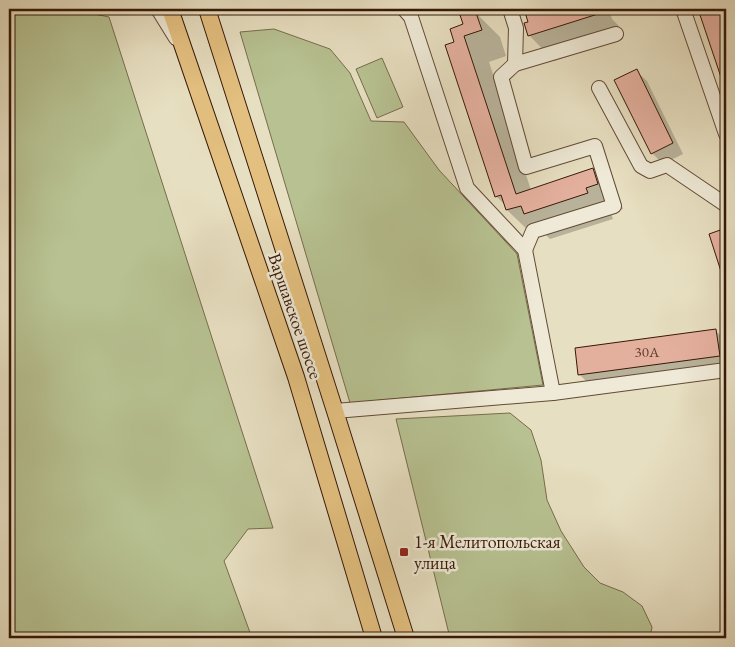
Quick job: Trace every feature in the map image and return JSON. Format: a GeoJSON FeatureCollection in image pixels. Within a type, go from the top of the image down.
{"type":"FeatureCollection","features":[{"type":"Feature","properties":{"kind":"main road","name":"Варшавское шоссе"},"geometry":{"type":"LineString","coordinates":[[170,9],[296,377],[374,638]]}},
{"type":"Feature","properties":{"kind":"main road","name":"Варшавское шоссе"},"geometry":{"type":"LineString","coordinates":[[207,9],[336,411],[406,638]]}},
{"type":"Feature","properties":{"kind":"street"},"geometry":{"type":"LineString","coordinates":[[158,9],[184,50]]}},
{"type":"Feature","properties":{"kind":"street"},"geometry":{"type":"LineString","coordinates":[[404,9],[410,17],[467,188],[524,250],[553,393]]}},
{"type":"Feature","properties":{"kind":"street"},"geometry":{"type":"LineString","coordinates":[[510,9],[516,28],[515,64]]}},
{"type":"Feature","properties":{"kind":"street"},"geometry":{"type":"LineString","coordinates":[[683,9],[726,134]]}},
{"type":"Feature","properties":{"kind":"street"},"geometry":{"type":"LineString","coordinates":[[524,250],[533,231],[614,206],[594,146],[526,167],[502,77],[515,64],[616,34]]}},
{"type":"Feature","properties":{"kind":"street"},"geometry":{"type":"LineString","coordinates":[[599,88],[641,166],[650,171],[667,165],[726,205]]}},
{"type":"Feature","properties":{"kind":"street"},"geometry":{"type":"LineString","coordinates":[[336,411],[553,393],[726,370]]}},
{"type":"Feature","properties":{"kind":"green space"},"geometry":{"type":"Polygon","coordinates":[[[9,9],[70,9],[109,17],[273,528],[248,529],[224,561],[252,638],[9,638],[9,9]]]}},
{"type":"Feature","properties":{"kind":"green space"},"geometry":{"type":"Polygon","coordinates":[[[274,29],[330,49],[350,73],[371,121],[404,122],[439,170],[517,254],[543,385],[350,403],[240,32],[274,29]]]}},
{"type":"Feature","properties":{"kind":"green space"},"geometry":{"type":"Polygon","coordinates":[[[382,58],[403,107],[377,118],[356,69],[382,58]]]}},
{"type":"Feature","properties":{"kind":"green space"},"geometry":{"type":"Polygon","coordinates":[[[510,413],[531,430],[541,460],[547,500],[561,531],[584,567],[600,583],[623,592],[642,606],[652,627],[650,638],[450,638],[396,419],[510,413]]]}},
{"type":"Feature","properties":{"kind":"building"},"geometry":{"type":"Polygon","coordinates":[[[524,9],[596,9],[598,14],[528,36],[524,23],[528,22],[524,9]]]}},
{"type":"Feature","properties":{"kind":"building"},"geometry":{"type":"Polygon","coordinates":[[[698,9],[725,9],[726,92],[698,9]]]}},
{"type":"Feature","properties":{"kind":"building"},"geometry":{"type":"Polygon","coordinates":[[[475,10],[482,30],[464,36],[516,194],[593,168],[598,184],[586,188],[588,193],[524,214],[521,206],[506,210],[501,195],[495,197],[445,45],[454,42],[450,29],[463,24],[460,15],[475,10]]]}},
{"type":"Feature","properties":{"kind":"building"},"geometry":{"type":"Polygon","coordinates":[[[637,69],[673,143],[651,154],[614,80],[637,69]]]}},
{"type":"Feature","properties":{"kind":"building"},"geometry":{"type":"Polygon","coordinates":[[[726,228],[726,287],[709,234],[726,228]]]}},
{"type":"Feature","properties":{"kind":"building"},"geometry":{"type":"Polygon","coordinates":[[[716,329],[720,356],[578,375],[575,348],[716,329]]]}},
{"type":"Feature","properties":{"kind":"place","name":"1-я Мелитопольская улица"},"geometry":{"type":"Point","coordinates":[404,552]}}]}
